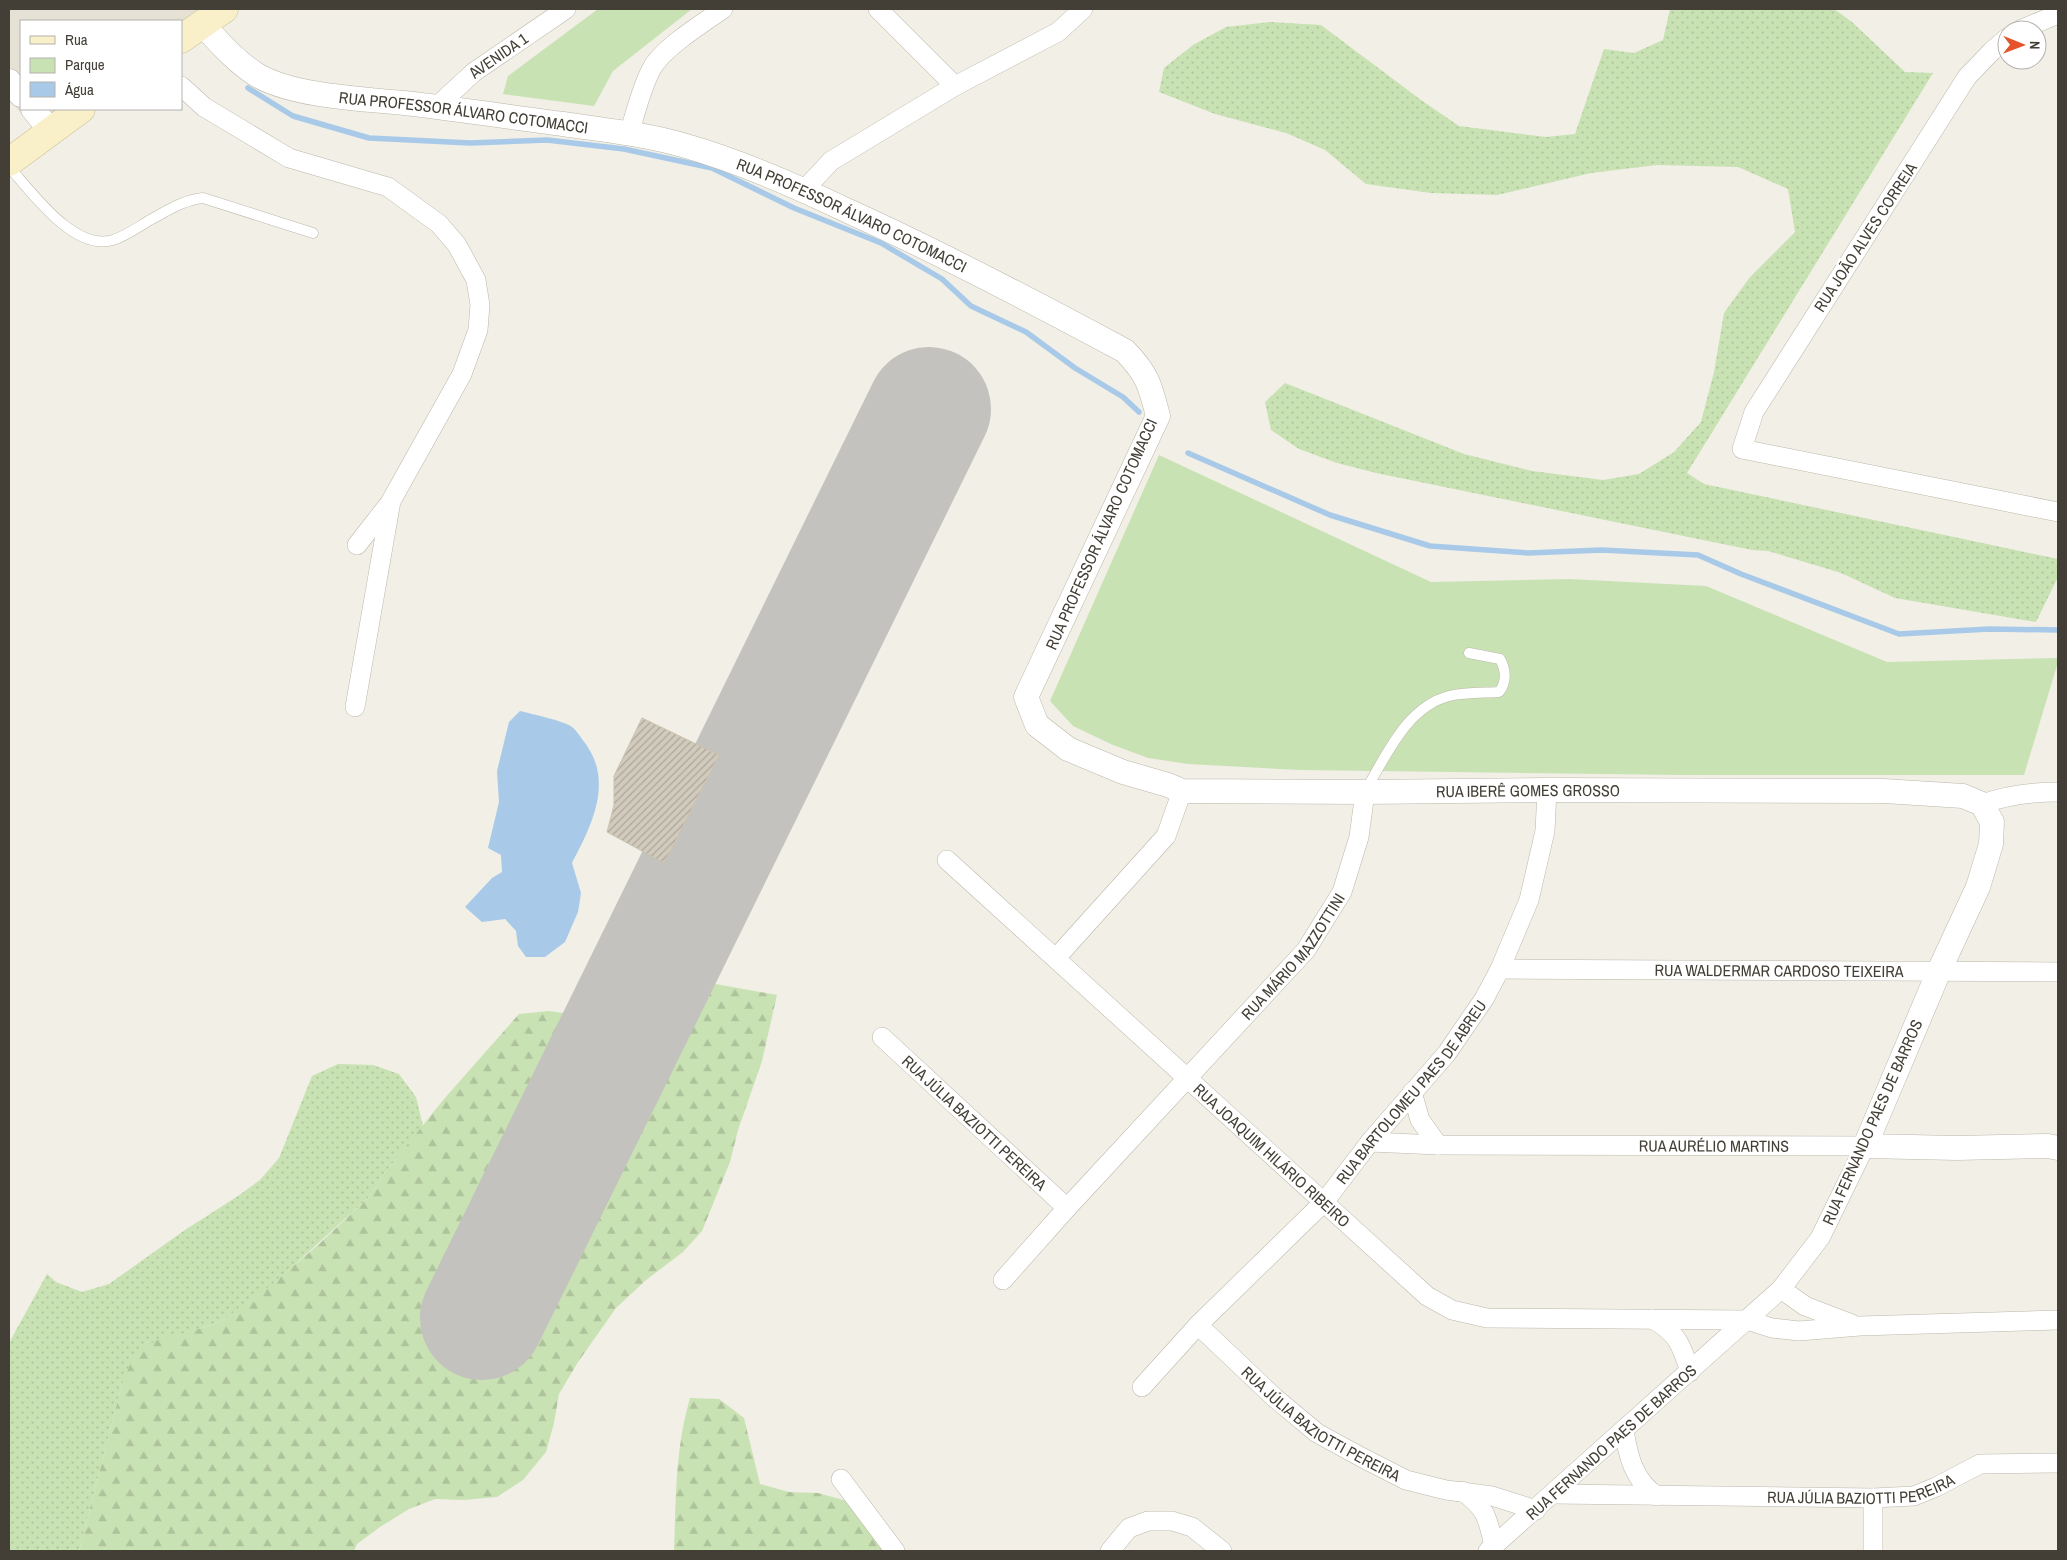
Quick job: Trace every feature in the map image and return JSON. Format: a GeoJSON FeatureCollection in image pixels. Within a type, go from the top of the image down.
{"type":"FeatureCollection","features":[{"type":"Feature","properties":{"kind":"main road"},"geometry":{"type":"LineString","coordinates":[[191,32],[224,9]]}},
{"type":"Feature","properties":{"kind":"main road"},"geometry":{"type":"LineString","coordinates":[[9,162],[80,110]]}},
{"type":"Feature","properties":{"kind":"street","name":"AVENIDA 1"},"geometry":{"type":"LineString","coordinates":[[436,107],[474,72],[566,9]]}},
{"type":"Feature","properties":{"kind":"street"},"geometry":{"type":"LineString","coordinates":[[629,134],[642,91],[653,66],[674,44],[723,9]]}},
{"type":"Feature","properties":{"kind":"street"},"geometry":{"type":"LineString","coordinates":[[878,9],[955,86]]}},
{"type":"Feature","properties":{"kind":"street"},"geometry":{"type":"LineString","coordinates":[[804,190],[831,161],[955,86],[1058,32],[1083,9]]}},
{"type":"Feature","properties":{"kind":"street"},"geometry":{"type":"LineString","coordinates":[[2044,20],[2058,14]]}},
{"type":"Feature","properties":{"kind":"street","name":"RUA PROFESSOR ÁLVARO COTOMACCI"},"geometry":{"type":"LineString","coordinates":[[191,32],[238,61],[258,76],[294,88],[336,96],[436,107],[629,134],[685,146],[744,166],[804,190],[988,277],[1125,351],[1149,382],[1158,416],[1026,697]]}},
{"type":"Feature","properties":{"kind":"street","name":"RUA JOÃO ALVES CORREIA"},"geometry":{"type":"LineString","coordinates":[[1997,47],[1967,77],[1754,412],[1742,450],[2058,512]]}},
{"type":"Feature","properties":{"kind":"street"},"geometry":{"type":"LineString","coordinates":[[9,81],[20,94]]}},
{"type":"Feature","properties":{"kind":"street"},"geometry":{"type":"LineString","coordinates":[[182,87],[204,107],[289,158],[388,187],[439,224],[457,245],[476,280],[480,305],[478,330],[462,374],[391,501],[357,545]]}},
{"type":"Feature","properties":{"kind":"street"},"geometry":{"type":"LineString","coordinates":[[34,110],[50,130]]}},
{"type":"Feature","properties":{"kind":"street"},"geometry":{"type":"LineString","coordinates":[[355,707],[391,501]]}},
{"type":"Feature","properties":{"kind":"street","name":"RUA IBERÊ GOMES GROSSO"},"geometry":{"type":"LineString","coordinates":[[1026,697],[1037,725],[1068,749],[1123,772],[1168,784],[1182,791],[1884,791],[1963,796],[1982,804]]}},
{"type":"Feature","properties":{"kind":"street","name":"RUA BARTOLOMEU PAES DE ABREU"},"geometry":{"type":"LineString","coordinates":[[1142,1387],[1198,1325],[1325,1201],[1370,1142],[1447,1053],[1484,999],[1500,969],[1529,900],[1545,831],[1547,790]]}},
{"type":"Feature","properties":{"kind":"street"},"geometry":{"type":"LineString","coordinates":[[1056,958],[1166,836],[1182,791]]}},
{"type":"Feature","properties":{"kind":"street","name":"RUA MÁRIO MAZZOTTINI"},"geometry":{"type":"LineString","coordinates":[[1003,1280],[1067,1208],[1306,950],[1342,892],[1359,837],[1364,792]]}},
{"type":"Feature","properties":{"kind":"street"},"geometry":{"type":"LineString","coordinates":[[1982,804],[2004,797],[2033,792],[2058,792]]}},
{"type":"Feature","properties":{"kind":"street","name":"RUA FERNANDO PAES DE BARROS"},"geometry":{"type":"LineString","coordinates":[[1491,1549],[1781,1289],[1820,1238],[1865,1146],[1940,970],[1978,887],[1991,844],[1992,822],[1982,804]]}},
{"type":"Feature","properties":{"kind":"street","name":"RUA JOAQUIM HILÁRIO RIBEIRO"},"geometry":{"type":"LineString","coordinates":[[948,860],[1325,1201],[1427,1296],[1452,1310],[1487,1318],[1747,1320],[1772,1328],[1799,1331],[1860,1326],[2058,1320]]}},
{"type":"Feature","properties":{"kind":"street","name":"RUA WALDERMAR CARDOSO TEIXEIRA"},"geometry":{"type":"LineString","coordinates":[[1500,969],[2058,972]]}},
{"type":"Feature","properties":{"kind":"street","name":"RUA JÚLIA BAZIOTTI PEREIRA"},"geometry":{"type":"LineString","coordinates":[[882,1037],[1067,1208]]}},
{"type":"Feature","properties":{"kind":"street"},"geometry":{"type":"LineString","coordinates":[[1412,1092],[1420,1120],[1438,1145]]}},
{"type":"Feature","properties":{"kind":"street","name":"RUA AURÉLIO MARTINS"},"geometry":{"type":"LineString","coordinates":[[1370,1142],[1438,1145],[1957,1148],[2048,1146],[2058,1148]]}},
{"type":"Feature","properties":{"kind":"street","name":"RUA JOAQUIM HILÁRIO RIBEIRO"},"geometry":{"type":"LineString","coordinates":[[1781,1289],[1805,1306],[1860,1326]]}},
{"type":"Feature","properties":{"kind":"street"},"geometry":{"type":"LineString","coordinates":[[1652,1319],[1662,1324],[1678,1338],[1690,1372]]}},
{"type":"Feature","properties":{"kind":"street","name":"RUA JÚLIA BAZIOTTI PEREIRA"},"geometry":{"type":"LineString","coordinates":[[1198,1325],[1275,1398],[1317,1433],[1406,1480],[1446,1490],[1492,1496],[1536,1510]]}},
{"type":"Feature","properties":{"kind":"street"},"geometry":{"type":"LineString","coordinates":[[1624,1430],[1628,1456],[1638,1477],[1649,1491],[1657,1496]]}},
{"type":"Feature","properties":{"kind":"street","name":"RUA JÚLIA BAZIOTTI PEREIRA"},"geometry":{"type":"LineString","coordinates":[[1554,1494],[1873,1498],[1914,1496],[1945,1483],[1980,1464],[2058,1463]]}},
{"type":"Feature","properties":{"kind":"street"},"geometry":{"type":"LineString","coordinates":[[841,1478],[895,1551]]}},
{"type":"Feature","properties":{"kind":"street"},"geometry":{"type":"LineString","coordinates":[[1461,1491],[1475,1501],[1485,1514],[1491,1549]]}},
{"type":"Feature","properties":{"kind":"street"},"geometry":{"type":"LineString","coordinates":[[1873,1498],[1873,1551]]}},
{"type":"Feature","properties":{"kind":"street"},"geometry":{"type":"LineString","coordinates":[[1110,1551],[1129,1528],[1148,1521],[1172,1521],[1192,1527],[1222,1551]]}},
{"type":"Feature","properties":{"kind":"lane"},"geometry":{"type":"LineString","coordinates":[[9,167],[66,228],[86,240],[99,242],[113,240],[179,205],[192,199],[203,198],[313,233]]}},
{"type":"Feature","properties":{"kind":"lane","name":"RUA MÁRIO MAZZOTTINI"},"geometry":{"type":"LineString","coordinates":[[1364,792],[1404,728],[1423,708],[1449,696],[1499,692],[1505,685],[1505,667],[1500,659],[1469,653]]}},
{"type":"Feature","properties":{"kind":"shaded area"},"geometry":{"type":"Polygon","coordinates":[[[9,9],[211,9],[182,37],[182,20],[20,20],[20,110],[78,110],[41,135],[9,100],[9,9]]]}},
{"type":"Feature","properties":{"kind":"green space"},"geometry":{"type":"Polygon","coordinates":[[[598,9],[692,9],[613,71],[594,106],[503,94],[508,76],[598,9]]]}},
{"type":"Feature","properties":{"kind":"green space"},"geometry":{"type":"Polygon","coordinates":[[[1670,9],[1834,9],[1852,22],[1905,72],[1933,73],[1687,473],[1704,484],[2058,559],[2058,577],[2036,622],[1895,598],[1841,573],[1768,551],[1752,550],[1376,473],[1337,463],[1299,449],[1271,430],[1265,402],[1285,383],[1464,454],[1532,471],[1603,480],[1639,474],[1674,452],[1701,422],[1714,372],[1724,313],[1750,277],[1795,232],[1788,189],[1738,167],[1657,165],[1591,173],[1497,195],[1431,193],[1366,184],[1325,150],[1286,133],[1215,114],[1159,92],[1164,68],[1193,45],[1226,27],[1270,22],[1321,25],[1459,126],[1546,137],[1575,134],[1604,49],[1634,53],[1663,40],[1670,9]]]}},
{"type":"Feature","properties":{"kind":"green space"},"geometry":{"type":"Polygon","coordinates":[[[1159,455],[1431,582],[1569,579],[1706,586],[1887,662],[2058,658],[2058,662],[2024,775],[1681,775],[1300,770],[1188,764],[1148,758],[1113,745],[1073,726],[1050,701],[1159,455]]]}},
{"type":"Feature","properties":{"kind":"green space"},"geometry":{"type":"Polygon","coordinates":[[[681,982],[710,983],[777,995],[762,1061],[738,1130],[730,1162],[702,1231],[683,1252],[646,1280],[616,1308],[578,1362],[559,1394],[546,1452],[523,1480],[497,1497],[464,1500],[435,1499],[409,1509],[357,1544],[354,1551],[79,1551],[122,1384],[134,1355],[160,1338],[193,1331],[222,1321],[270,1286],[319,1244],[368,1198],[387,1170],[444,1099],[519,1014],[549,1011],[578,1015],[573,1045],[562,1070],[546,1095],[534,1123],[500,1173],[473,1224],[468,1253],[470,1311],[495,1322],[500,1301],[605,1075],[620,1050],[681,982]]]}},
{"type":"Feature","properties":{"kind":"green space"},"geometry":{"type":"Polygon","coordinates":[[[338,1064],[373,1065],[399,1074],[416,1097],[423,1126],[387,1170],[368,1198],[271,1286],[222,1321],[193,1331],[122,1384],[79,1551],[9,1551],[9,1343],[47,1274],[56,1282],[82,1292],[109,1284],[185,1230],[238,1196],[260,1180],[279,1158],[312,1076],[338,1064]]]}},
{"type":"Feature","properties":{"kind":"green space"},"geometry":{"type":"Polygon","coordinates":[[[690,1398],[719,1399],[744,1418],[760,1484],[789,1492],[818,1493],[847,1501],[894,1551],[674,1551],[679,1455],[681,1436],[690,1398]]]}},
{"type":"Feature","properties":{"kind":"water"},"geometry":{"type":"Polygon","coordinates":[[[520,711],[555,720],[572,727],[592,754],[599,785],[593,817],[572,863],[581,893],[578,912],[565,942],[545,957],[526,957],[518,946],[516,931],[505,919],[482,922],[465,907],[492,878],[502,872],[501,855],[488,848],[499,802],[497,771],[509,722],[520,711]]]}},
{"type":"Feature","properties":{"kind":"building"},"geometry":{"type":"Polygon","coordinates":[[[642,718],[719,755],[664,863],[607,832],[614,805],[614,776],[642,718]]]}},
{"type":"Feature","properties":{"kind":"waterway"},"geometry":{"type":"LineString","coordinates":[[248,88],[293,116],[369,138],[470,143],[547,140],[624,149],[712,168],[794,208],[881,243],[942,279],[971,306],[1026,332],[1075,368],[1123,397],[1139,412]]}},
{"type":"Feature","properties":{"kind":"waterway"},"geometry":{"type":"LineString","coordinates":[[1188,453],[1330,515],[1430,546],[1528,553],[1602,550],[1698,555],[1741,574],[1899,634],[1989,629],[2058,630]]}},
{"type":"Feature","properties":{"kind":"runway"},"geometry":{"type":"LineString","coordinates":[[482,1318],[929,409]]}}]}
